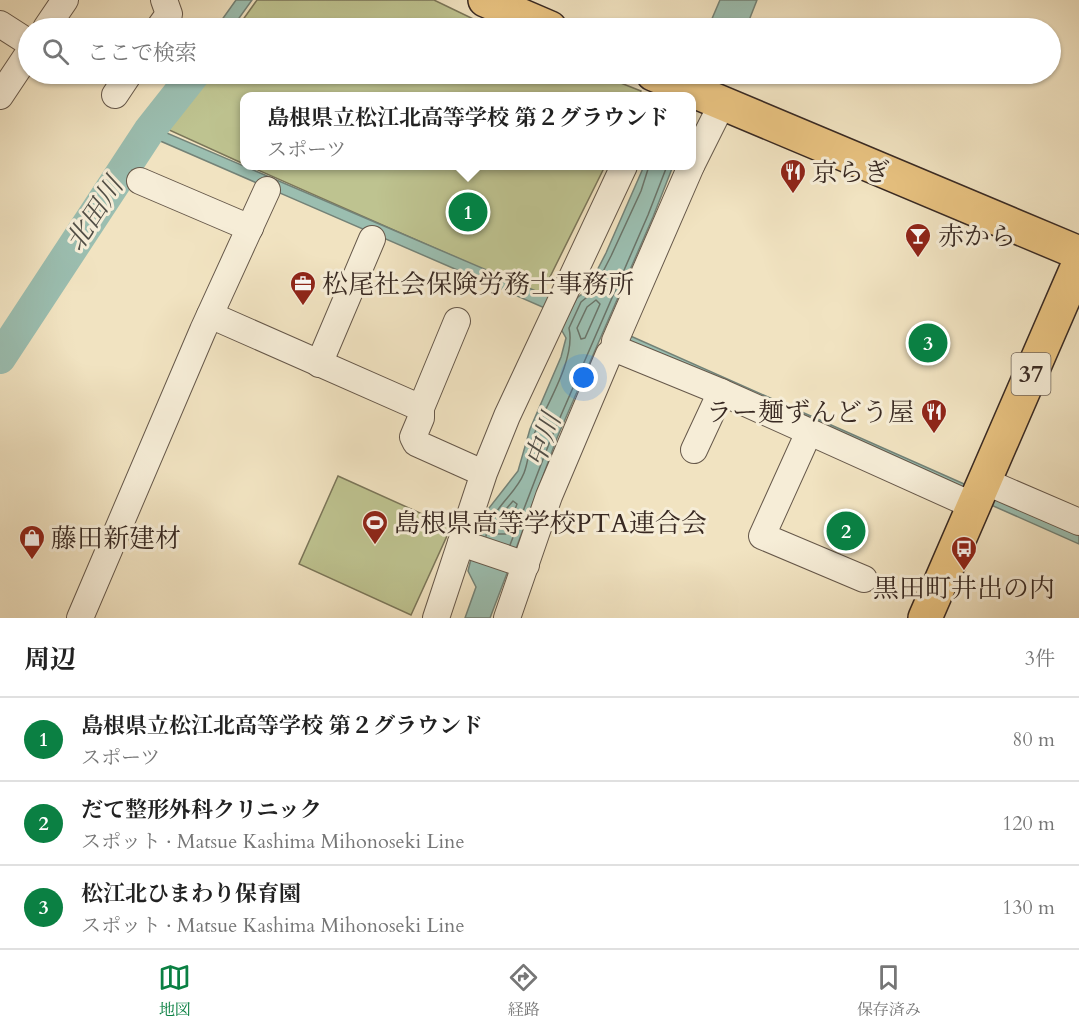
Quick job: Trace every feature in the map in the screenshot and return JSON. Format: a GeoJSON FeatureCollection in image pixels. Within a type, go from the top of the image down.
{"type":"FeatureCollection","features":[{"type":"Feature","properties":{"kind":"main road"},"geometry":{"type":"LineString","coordinates":[[484,0],[526,18]]}},
{"type":"Feature","properties":{"kind":"main road"},"geometry":{"type":"LineString","coordinates":[[666,84],[692,92]]}},
{"type":"Feature","properties":{"kind":"main road"},"geometry":{"type":"LineString","coordinates":[[696,93],[720,101],[1079,253]]}},
{"type":"Feature","properties":{"kind":"main road","name":"37"},"geometry":{"type":"LineString","coordinates":[[929,616],[979,493],[1079,263]]}},
{"type":"Feature","properties":{"kind":"street"},"geometry":{"type":"LineString","coordinates":[[53,18],[65,0]]}},
{"type":"Feature","properties":{"kind":"street"},"geometry":{"type":"LineString","coordinates":[[164,0],[169,14],[166,18]]}},
{"type":"Feature","properties":{"kind":"street"},"geometry":{"type":"LineString","coordinates":[[0,24],[18,36]]}},
{"type":"Feature","properties":{"kind":"street"},"geometry":{"type":"LineString","coordinates":[[0,96],[18,69]]}},
{"type":"Feature","properties":{"kind":"street"},"geometry":{"type":"LineString","coordinates":[[114,95],[122,84]]}},
{"type":"Feature","properties":{"kind":"street"},"geometry":{"type":"LineString","coordinates":[[696,154],[720,101]]}},
{"type":"Feature","properties":{"kind":"street"},"geometry":{"type":"LineString","coordinates":[[436,618],[464,544],[496,445],[554,311],[622,170]]}},
{"type":"Feature","properties":{"kind":"street"},"geometry":{"type":"LineString","coordinates":[[507,618],[522,564],[549,496],[689,170]]}},
{"type":"Feature","properties":{"kind":"street"},"geometry":{"type":"LineString","coordinates":[[140,181],[249,228]]}},
{"type":"Feature","properties":{"kind":"street"},"geometry":{"type":"LineString","coordinates":[[80,618],[210,315],[267,190]]}},
{"type":"Feature","properties":{"kind":"street"},"geometry":{"type":"LineString","coordinates":[[319,364],[372,239]]}},
{"type":"Feature","properties":{"kind":"street"},"geometry":{"type":"LineString","coordinates":[[210,315],[421,408]]}},
{"type":"Feature","properties":{"kind":"street"},"geometry":{"type":"LineString","coordinates":[[457,321],[421,408],[413,437],[416,443],[474,469]]}},
{"type":"Feature","properties":{"kind":"street"},"geometry":{"type":"LineString","coordinates":[[616,341],[625,351],[809,432],[979,493],[1079,522]]}},
{"type":"Feature","properties":{"kind":"street"},"geometry":{"type":"LineString","coordinates":[[694,450],[721,392]]}},
{"type":"Feature","properties":{"kind":"street"},"geometry":{"type":"LineString","coordinates":[[809,432],[762,536],[864,579]]}},
{"type":"Feature","properties":{"kind":"street"},"geometry":{"type":"LineString","coordinates":[[464,544],[522,564]]}},
{"type":"Feature","properties":{"kind":"green space"},"geometry":{"type":"Polygon","coordinates":[[[257,0],[434,0],[471,18],[244,18],[257,0]]]}},
{"type":"Feature","properties":{"kind":"green space"},"geometry":{"type":"Polygon","coordinates":[[[199,84],[623,84],[641,91],[240,92],[240,162],[167,129],[199,84]]]}},
{"type":"Feature","properties":{"kind":"green space"},"geometry":{"type":"Polygon","coordinates":[[[258,170],[603,170],[541,295],[258,170]]]}},
{"type":"Feature","properties":{"kind":"green space","name":"島根県高等学校PTA連合会"},"geometry":{"type":"Polygon","coordinates":[[[338,476],[451,527],[411,615],[299,564],[338,476]]]}},
{"type":"Feature","properties":{"kind":"water"},"geometry":{"type":"Polygon","coordinates":[[[236,0],[252,0],[239,18],[223,18],[236,0]]]}},
{"type":"Feature","properties":{"kind":"water"},"geometry":{"type":"Polygon","coordinates":[[[720,0],[757,0],[750,18],[712,18],[720,0]]]}},
{"type":"Feature","properties":{"kind":"water"},"geometry":{"type":"Polygon","coordinates":[[[178,84],[194,84],[162,131],[240,164],[240,170],[253,170],[552,298],[547,309],[158,140],[145,131],[178,84]]]}},
{"type":"Feature","properties":{"kind":"water","name":"中川"},"geometry":{"type":"Polygon","coordinates":[[[642,170],[671,170],[557,438],[514,554],[477,541],[489,508],[518,471],[530,429],[561,357],[566,338],[561,329],[577,298],[587,290],[642,170]]]}},
{"type":"Feature","properties":{"kind":"water"},"geometry":{"type":"Polygon","coordinates":[[[626,334],[1079,535],[1079,544],[626,343],[626,334]]]}},
{"type":"Feature","properties":{"kind":"water"},"geometry":{"type":"Polygon","coordinates":[[[472,555],[509,568],[490,618],[465,618],[476,587],[468,571],[472,555]]]}},
{"type":"Feature","properties":{"kind":"waterway","name":"北田川"},"geometry":{"type":"LineString","coordinates":[[0,358],[149,131],[186,84]]}},
{"type":"Feature","properties":{"kind":"place","name":"京らぎ"},"geometry":{"type":"Point","coordinates":[793,195]}},
{"type":"Feature","properties":{"kind":"place","name":"島根県立松江北高等学校 第２グラウンド"},"geometry":{"type":"Point","coordinates":[468,212]}},
{"type":"Feature","properties":{"kind":"place","name":"赤から"},"geometry":{"type":"Point","coordinates":[918,259]}},
{"type":"Feature","properties":{"kind":"place","name":"松尾社会保険労務士事務所"},"geometry":{"type":"Point","coordinates":[303,307]}},
{"type":"Feature","properties":{"kind":"place","name":"松江北ひまわり保育園"},"geometry":{"type":"Point","coordinates":[928,343]}},
{"type":"Feature","properties":{"kind":"place","name":"ラー麺ずんどう屋"},"geometry":{"type":"Point","coordinates":[934,435]}},
{"type":"Feature","properties":{"kind":"place","name":"だて整形外科クリニック"},"geometry":{"type":"Point","coordinates":[846,531]}},
{"type":"Feature","properties":{"kind":"place","name":"島根県高等学校PTA連合会"},"geometry":{"type":"Point","coordinates":[375,546]}},
{"type":"Feature","properties":{"kind":"place","name":"藤田新建材"},"geometry":{"type":"Point","coordinates":[32,561]}},
{"type":"Feature","properties":{"kind":"place","name":"黒田町井出の内"},"geometry":{"type":"Point","coordinates":[964,572]}}]}
